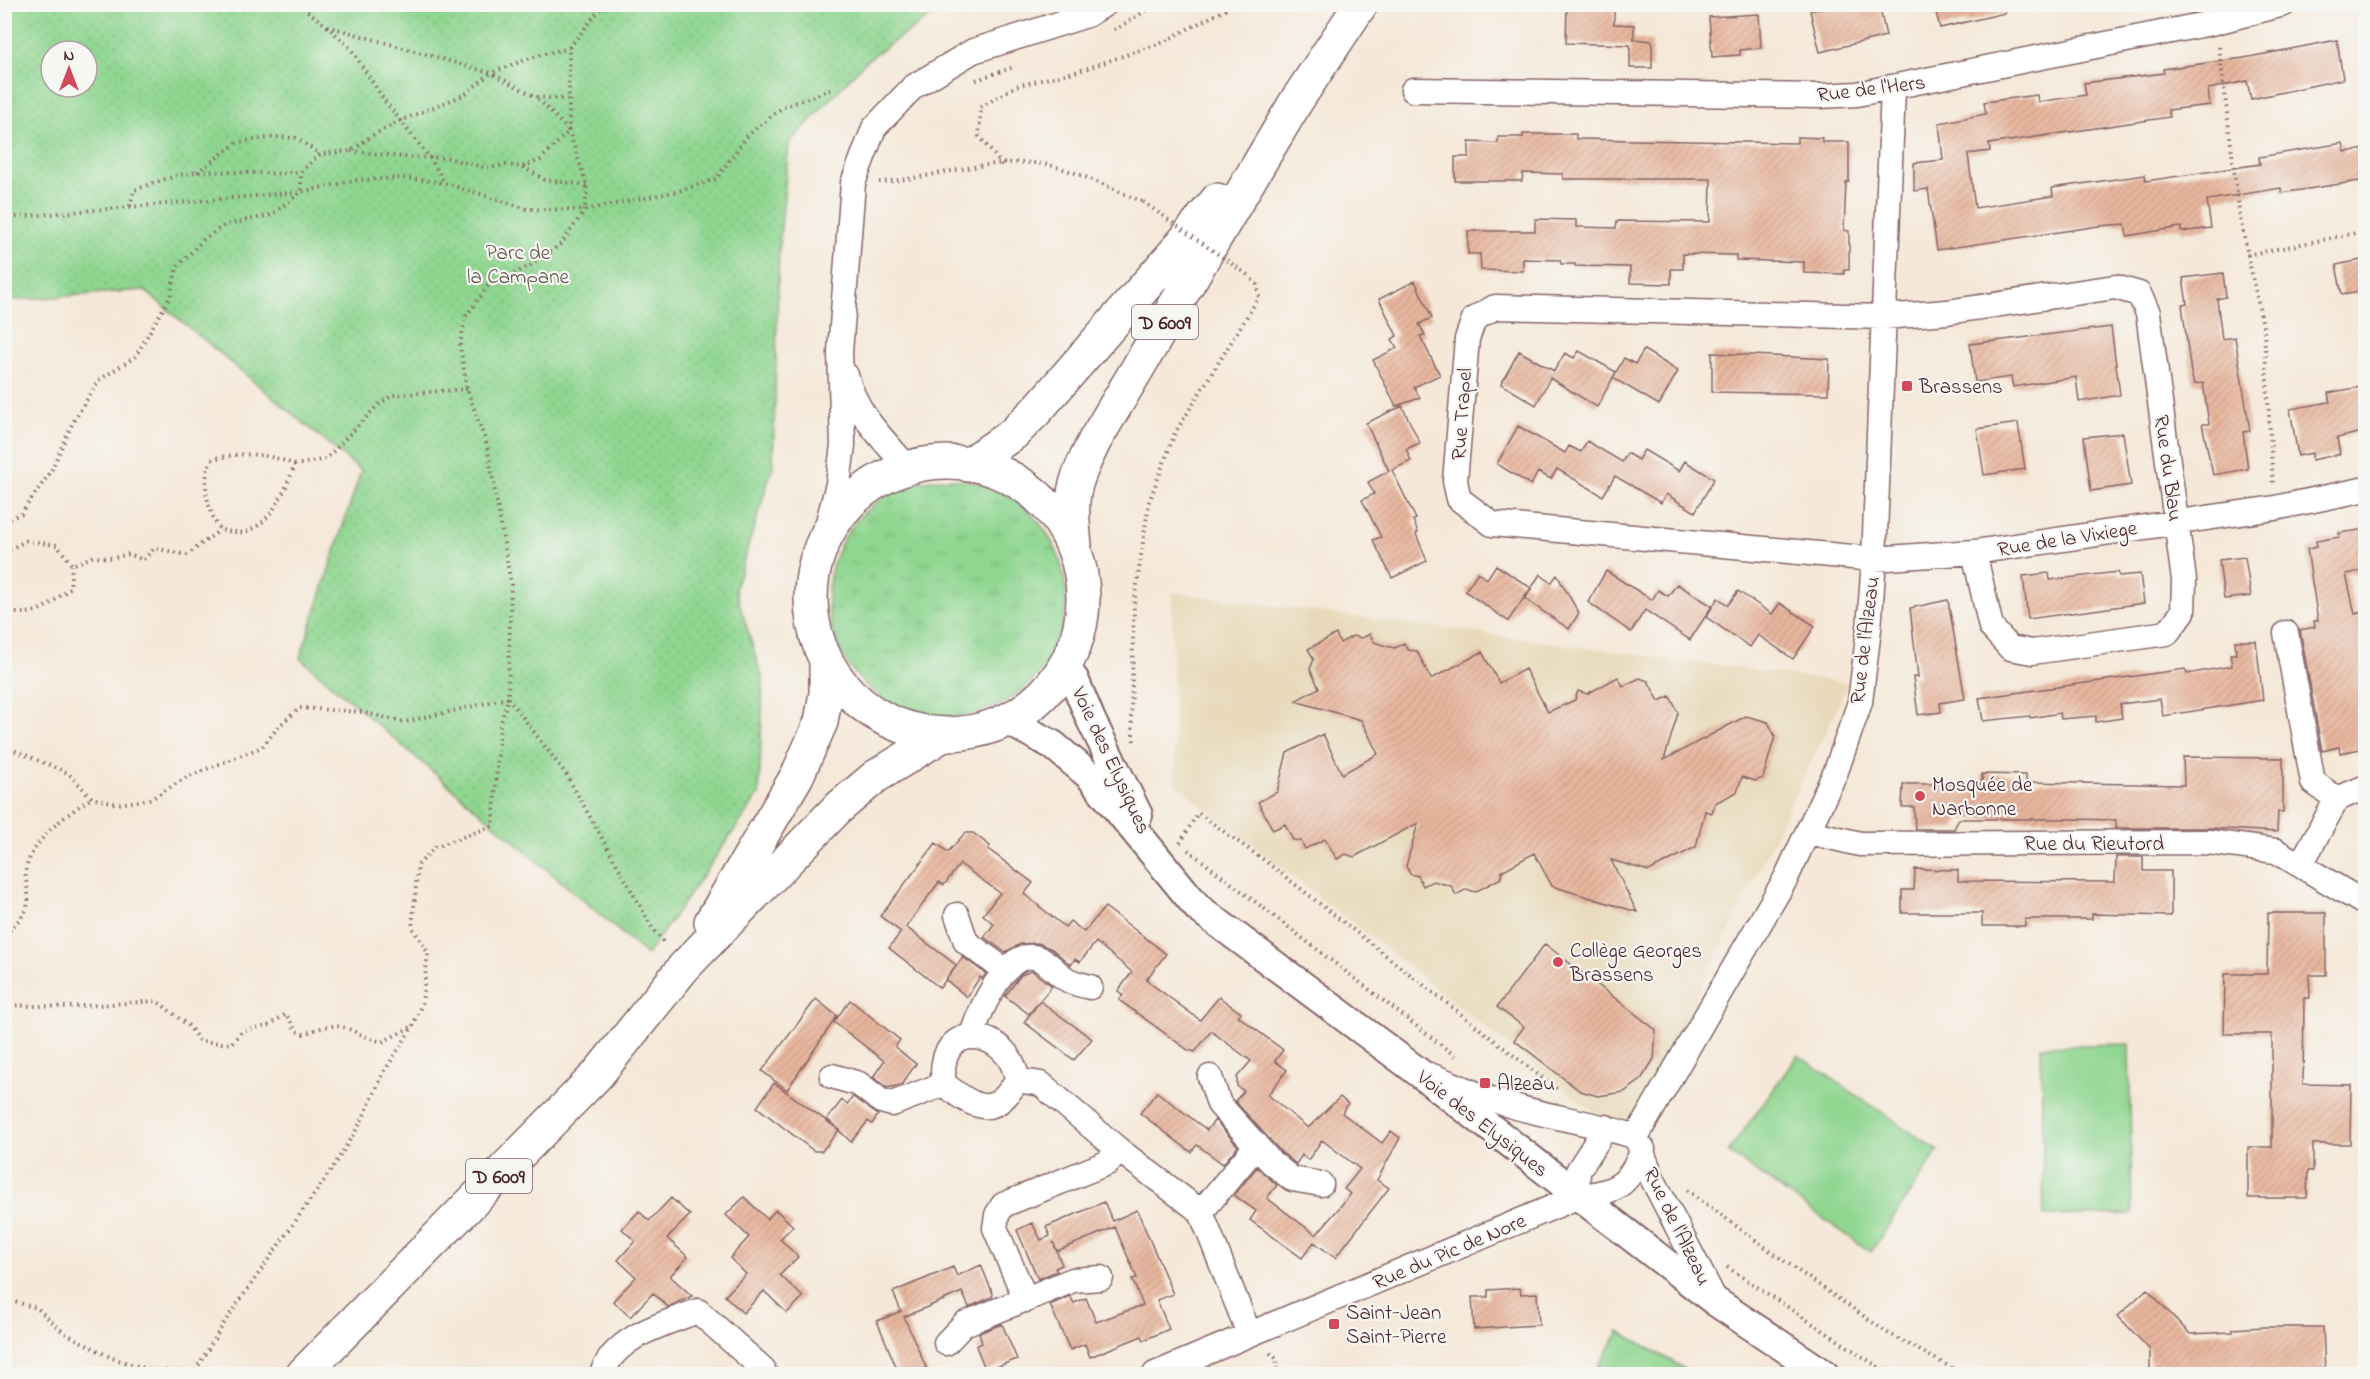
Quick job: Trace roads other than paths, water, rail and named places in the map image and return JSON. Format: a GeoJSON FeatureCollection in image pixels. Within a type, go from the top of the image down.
{"type":"FeatureCollection","features":[{"type":"Feature","properties":{"kind":"main road","name":"D 6009"},"geometry":{"type":"LineString","coordinates":[[1077,556],[1071,509],[1075,481],[1090,450],[1297,100],[1361,4]]}},
{"type":"Feature","properties":{"kind":"main road","name":"D 6009"},"geometry":{"type":"LineString","coordinates":[[968,465],[1006,440],[1037,410],[1176,251],[1297,100]]}},
{"type":"Feature","properties":{"kind":"main road"},"geometry":{"type":"LineString","coordinates":[[934,463],[968,465],[984,468],[1017,482],[1033,493],[1057,518],[1077,556],[1082,579],[1083,613],[1076,642],[1063,669],[1039,699],[1007,720],[988,728],[944,735],[911,730],[879,716],[849,694],[826,661],[814,633],[810,604],[815,561],[823,542],[838,515],[862,491],[895,472],[908,468],[934,463]]}},
{"type":"Feature","properties":{"kind":"main road","name":"D 6009"},"geometry":{"type":"LineString","coordinates":[[684,967],[797,776],[821,722],[826,693],[826,661]]}},
{"type":"Feature","properties":{"kind":"main road","name":"D 6009"},"geometry":{"type":"LineString","coordinates":[[303,1374],[597,1075],[684,967],[836,810],[875,777],[944,735]]}},
{"type":"Feature","properties":{"kind":"street"},"geometry":{"type":"LineString","coordinates":[[823,542],[838,484],[843,445],[840,352],[853,183],[874,128],[913,87],[973,51],[1087,15],[1105,4]]}},
{"type":"Feature","properties":{"kind":"street","name":"Rue de l'Hers"},"geometry":{"type":"LineString","coordinates":[[1413,90],[1820,96],[1893,89],[2216,13],[2284,4]]}},
{"type":"Feature","properties":{"kind":"street","name":"Rue de l'Alzeau"},"geometry":{"type":"LineString","coordinates":[[1577,1197],[1605,1194],[1628,1180],[1639,1143],[1786,879],[1809,832],[1836,771],[1860,702],[1869,629],[1874,559],[1893,89]]}},
{"type":"Feature","properties":{"kind":"street","name":"Rue du Blau"},"geometry":{"type":"LineString","coordinates":[[1884,317],[1947,312],[2115,287],[2139,294],[2148,313],[2184,580],[2183,612],[2167,633],[2032,652],[2010,648],[1990,627],[1974,552]]}},
{"type":"Feature","properties":{"kind":"street","name":"Rue Trapel"},"geometry":{"type":"LineString","coordinates":[[1874,559],[1492,524],[1459,499],[1455,481],[1467,339],[1474,319],[1495,307],[1884,317]]}},
{"type":"Feature","properties":{"kind":"street"},"geometry":{"type":"LineString","coordinates":[[840,352],[851,395],[862,415],[908,468]]}},
{"type":"Feature","properties":{"kind":"street","name":"Rue de la Vixiege"},"geometry":{"type":"LineString","coordinates":[[1874,559],[1974,552],[2275,508],[2366,489]]}},
{"type":"Feature","properties":{"kind":"street"},"geometry":{"type":"LineString","coordinates":[[2286,633],[2313,782],[2337,799]]}},
{"type":"Feature","properties":{"kind":"street","name":"Voie des Elysiques"},"geometry":{"type":"LineString","coordinates":[[1063,669],[1074,679],[1091,720],[1159,857]]}},
{"type":"Feature","properties":{"kind":"street","name":"Voie des Elysiques"},"geometry":{"type":"LineString","coordinates":[[1007,720],[1053,745],[1090,776],[1159,857],[1198,908],[1413,1068],[1577,1197],[1716,1302],[1824,1374]]}},
{"type":"Feature","properties":{"kind":"street"},"geometry":{"type":"LineString","coordinates":[[2301,864],[2337,799],[2366,787]]}},
{"type":"Feature","properties":{"kind":"street","name":"Rue du Rieutord"},"geometry":{"type":"LineString","coordinates":[[1809,832],[1860,844],[2208,842],[2276,851],[2366,904]]}},
{"type":"Feature","properties":{"kind":"street"},"geometry":{"type":"LineString","coordinates":[[957,915],[966,942],[1006,971]]}},
{"type":"Feature","properties":{"kind":"street"},"geometry":{"type":"LineString","coordinates":[[972,1035],[980,1009],[1006,971],[1017,960],[1033,957],[1044,961],[1068,980],[1090,987]]}},
{"type":"Feature","properties":{"kind":"street"},"geometry":{"type":"LineString","coordinates":[[972,1035],[986,1038],[1008,1055],[1015,1068],[1017,1080],[1008,1096],[994,1105],[975,1106],[944,1084],[944,1055],[955,1041],[972,1035]]}},
{"type":"Feature","properties":{"kind":"street"},"geometry":{"type":"LineString","coordinates":[[1413,1068],[1500,1102],[1606,1127],[1639,1143]]}},
{"type":"Feature","properties":{"kind":"street"},"geometry":{"type":"LineString","coordinates":[[832,1076],[859,1084],[881,1101],[892,1104],[944,1084]]}},
{"type":"Feature","properties":{"kind":"street"},"geometry":{"type":"LineString","coordinates":[[1210,1077],[1219,1104],[1271,1162],[1292,1179],[1321,1184]]}},
{"type":"Feature","properties":{"kind":"street"},"geometry":{"type":"LineString","coordinates":[[1017,1080],[1041,1084],[1119,1149],[1201,1212],[1249,1334]]}},
{"type":"Feature","properties":{"kind":"street"},"geometry":{"type":"LineString","coordinates":[[1577,1197],[1578,1171],[1606,1127]]}},
{"type":"Feature","properties":{"kind":"street","name":"Rue de l'Alzeau"},"geometry":{"type":"LineString","coordinates":[[1639,1143],[1653,1180],[1716,1302]]}},
{"type":"Feature","properties":{"kind":"street"},"geometry":{"type":"LineString","coordinates":[[1201,1212],[1257,1145]]}},
{"type":"Feature","properties":{"kind":"street"},"geometry":{"type":"LineString","coordinates":[[1026,1300],[995,1228],[997,1215],[1003,1205],[1107,1163],[1119,1149]]}},
{"type":"Feature","properties":{"kind":"street","name":"Rue du Pic de Nore"},"geometry":{"type":"LineString","coordinates":[[1155,1374],[1577,1197]]}},
{"type":"Feature","properties":{"kind":"street"},"geometry":{"type":"LineString","coordinates":[[946,1344],[964,1324],[1073,1280],[1101,1278]]}},
{"type":"Feature","properties":{"kind":"street"},"geometry":{"type":"LineString","coordinates":[[602,1374],[607,1360],[640,1333],[698,1311],[763,1369]]}},
{"type":"Feature","properties":{"kind":"place","name":"Brassens"},"geometry":{"type":"Point","coordinates":[1907,386]}},
{"type":"Feature","properties":{"kind":"place","name":"Mosquée de Narbonne"},"geometry":{"type":"Point","coordinates":[1920,796]}},
{"type":"Feature","properties":{"kind":"place","name":"Collège Georges Brassens"},"geometry":{"type":"Point","coordinates":[1558,962]}},
{"type":"Feature","properties":{"kind":"place","name":"Alzeau"},"geometry":{"type":"Point","coordinates":[1485,1083]}},
{"type":"Feature","properties":{"kind":"place","name":"Saint-Jean Saint-Pierre"},"geometry":{"type":"Point","coordinates":[1334,1324]}},
{"type":"Feature","properties":{"kind":"park label","name":"Parc de la Campane"},"geometry":{"type":"Point","coordinates":[518,264]}}]}
